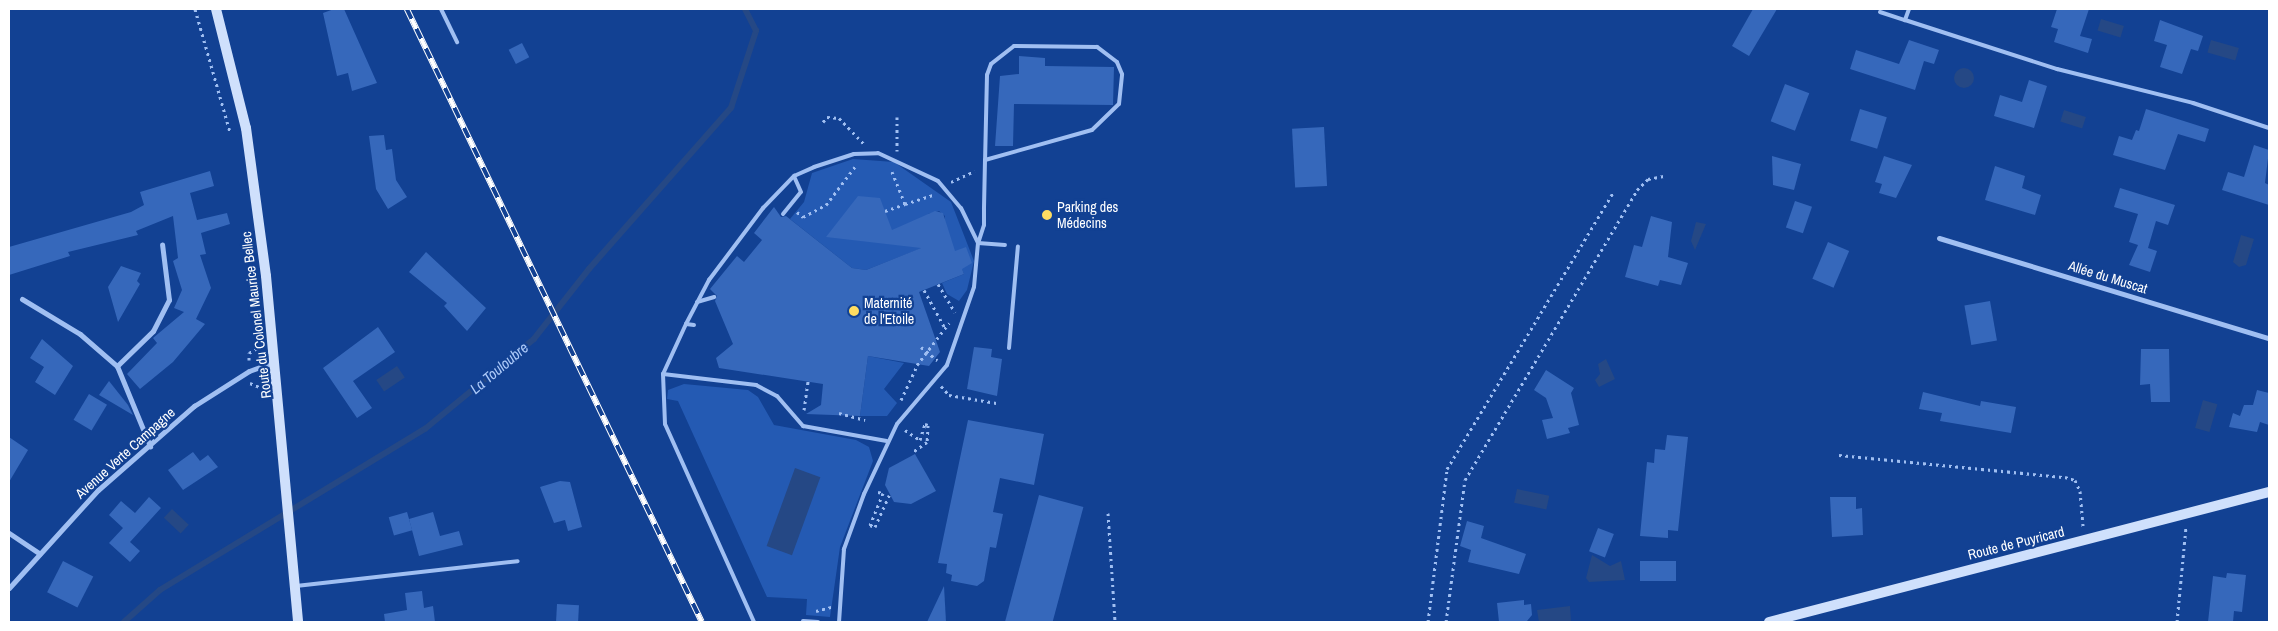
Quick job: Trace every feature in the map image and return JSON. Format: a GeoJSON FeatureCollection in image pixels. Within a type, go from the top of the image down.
{"type":"FeatureCollection","features":[{"type":"Feature","properties":{"kind":"main road","name":"Route du Colonel Maurice Bellec"},"geometry":{"type":"LineString","coordinates":[[216,9],[246,128],[276,362],[298,622]]}},
{"type":"Feature","properties":{"kind":"main road","name":"Route de Puyricard"},"geometry":{"type":"LineString","coordinates":[[1769,622],[2269,492]]}},
{"type":"Feature","properties":{"kind":"street","name":"Allée du Muscat"},"geometry":{"type":"LineString","coordinates":[[1939,238],[2269,338]]}},
{"type":"Feature","properties":{"kind":"street"},"geometry":{"type":"LineString","coordinates":[[117,366],[153,331],[169,300],[162,244]]}},
{"type":"Feature","properties":{"kind":"street"},"geometry":{"type":"LineString","coordinates":[[22,299],[80,334],[117,366],[150,446]]}},
{"type":"Feature","properties":{"kind":"street","name":"Avenue Verte Campagne"},"geometry":{"type":"LineString","coordinates":[[9,588],[98,490],[202,401],[249,371],[276,362]]}},
{"type":"Feature","properties":{"kind":"street"},"geometry":{"type":"LineString","coordinates":[[9,534],[40,554]]}},
{"type":"Feature","properties":{"kind":"lane"},"geometry":{"type":"LineString","coordinates":[[441,9],[457,42]]}},
{"type":"Feature","properties":{"kind":"lane"},"geometry":{"type":"LineString","coordinates":[[1905,20],[1909,9]]}},
{"type":"Feature","properties":{"kind":"lane"},"geometry":{"type":"LineString","coordinates":[[1880,12],[2057,69],[2193,103],[2269,128]]}},
{"type":"Feature","properties":{"kind":"lane"},"geometry":{"type":"LineString","coordinates":[[839,622],[844,549],[887,441],[897,424],[947,365],[974,287],[978,243],[984,225],[985,160],[987,75],[1000,53],[1014,46],[1085,46],[1097,48],[1117,62],[1122,74],[1119,104],[1092,130],[985,160]]}},
{"type":"Feature","properties":{"kind":"lane"},"geometry":{"type":"LineString","coordinates":[[754,622],[664,424],[663,374],[697,302],[749,226],[794,176],[862,153],[878,153],[896,158],[945,187],[950,192],[978,243]]}},
{"type":"Feature","properties":{"kind":"lane"},"geometry":{"type":"LineString","coordinates":[[783,214],[801,192],[794,176]]}},
{"type":"Feature","properties":{"kind":"lane"},"geometry":{"type":"LineString","coordinates":[[978,243],[1005,245]]}},
{"type":"Feature","properties":{"kind":"lane"},"geometry":{"type":"LineString","coordinates":[[1009,348],[1018,246]]}},
{"type":"Feature","properties":{"kind":"lane"},"geometry":{"type":"LineString","coordinates":[[697,302],[714,297]]}},
{"type":"Feature","properties":{"kind":"lane"},"geometry":{"type":"LineString","coordinates":[[686,324],[694,325]]}},
{"type":"Feature","properties":{"kind":"lane"},"geometry":{"type":"LineString","coordinates":[[663,374],[756,385],[776,396],[802,426],[887,441]]}},
{"type":"Feature","properties":{"kind":"lane"},"geometry":{"type":"LineString","coordinates":[[296,586],[518,561]]}},
{"type":"Feature","properties":{"kind":"lane"},"geometry":{"type":"LineString","coordinates":[[803,622],[818,622]]}},
{"type":"Feature","properties":{"kind":"path"},"geometry":{"type":"LineString","coordinates":[[195,9],[232,135]]}},
{"type":"Feature","properties":{"kind":"path"},"geometry":{"type":"LineString","coordinates":[[790,207],[803,217],[826,205],[851,176],[862,153],[863,140],[839,118],[827,117],[823,122]]}},
{"type":"Feature","properties":{"kind":"path"},"geometry":{"type":"LineString","coordinates":[[896,158],[897,117]]}},
{"type":"Feature","properties":{"kind":"path"},"geometry":{"type":"LineString","coordinates":[[878,153],[905,204]]}},
{"type":"Feature","properties":{"kind":"path"},"geometry":{"type":"LineString","coordinates":[[945,187],[966,174],[985,170]]}},
{"type":"Feature","properties":{"kind":"path"},"geometry":{"type":"LineString","coordinates":[[1446,622],[1465,480],[1637,190],[1648,179],[1664,176]]}},
{"type":"Feature","properties":{"kind":"path"},"geometry":{"type":"LineString","coordinates":[[885,211],[950,192]]}},
{"type":"Feature","properties":{"kind":"path"},"geometry":{"type":"LineString","coordinates":[[1428,622],[1447,469],[1613,193]]}},
{"type":"Feature","properties":{"kind":"path"},"geometry":{"type":"LineString","coordinates":[[938,284],[956,314]]}},
{"type":"Feature","properties":{"kind":"path"},"geometry":{"type":"LineString","coordinates":[[924,290],[945,328]]}},
{"type":"Feature","properties":{"kind":"path"},"geometry":{"type":"LineString","coordinates":[[249,353],[261,345],[261,336]]}},
{"type":"Feature","properties":{"kind":"path"},"geometry":{"type":"LineString","coordinates":[[917,365],[936,340]]}},
{"type":"Feature","properties":{"kind":"path"},"geometry":{"type":"LineString","coordinates":[[921,347],[928,352]]}},
{"type":"Feature","properties":{"kind":"path"},"geometry":{"type":"LineString","coordinates":[[802,426],[808,381]]}},
{"type":"Feature","properties":{"kind":"path"},"geometry":{"type":"LineString","coordinates":[[939,383],[949,394],[996,403]]}},
{"type":"Feature","properties":{"kind":"path"},"geometry":{"type":"LineString","coordinates":[[839,413],[865,420]]}},
{"type":"Feature","properties":{"kind":"path"},"geometry":{"type":"LineString","coordinates":[[897,424],[920,440],[925,424],[928,425],[926,442],[914,451]]}},
{"type":"Feature","properties":{"kind":"path"},"geometry":{"type":"LineString","coordinates":[[1839,455],[2075,480],[2084,540]]}},
{"type":"Feature","properties":{"kind":"path"},"geometry":{"type":"LineString","coordinates":[[865,523],[878,491],[883,493],[870,525],[875,527],[889,494]]}},
{"type":"Feature","properties":{"kind":"path"},"geometry":{"type":"LineString","coordinates":[[1108,514],[1115,622]]}},
{"type":"Feature","properties":{"kind":"path"},"geometry":{"type":"LineString","coordinates":[[2177,622],[2187,514]]}},
{"type":"Feature","properties":{"kind":"path"},"geometry":{"type":"LineString","coordinates":[[808,622],[820,608],[840,608]]}},
{"type":"Feature","properties":{"kind":"shaded area"},"geometry":{"type":"Polygon","coordinates":[[[2101,19],[2124,26],[2120,37],[2097,30],[2101,19]]]}},
{"type":"Feature","properties":{"kind":"shaded area"},"geometry":{"type":"Polygon","coordinates":[[[2211,40],[2239,48],[2235,60],[2207,52],[2211,40]]]}},
{"type":"Feature","properties":{"kind":"shaded area"},"geometry":{"type":"Polygon","coordinates":[[[1964,68],[1971,71],[1974,78],[1971,85],[1964,88],[1957,85],[1954,78],[1957,71],[1964,68]]]}},
{"type":"Feature","properties":{"kind":"shaded area"},"geometry":{"type":"Polygon","coordinates":[[[2064,110],[2086,117],[2082,129],[2060,121],[2064,110]]]}},
{"type":"Feature","properties":{"kind":"shaded area"},"geometry":{"type":"Polygon","coordinates":[[[853,159],[894,162],[951,202],[974,261],[967,290],[959,301],[947,294],[942,283],[964,274],[944,230],[945,216],[939,211],[928,214],[927,246],[866,270],[852,268],[790,219],[804,202],[812,173],[853,159]]]}},
{"type":"Feature","properties":{"kind":"shaded area"},"geometry":{"type":"Polygon","coordinates":[[[1696,222],[1706,224],[1695,250],[1691,241],[1696,222]]]}},
{"type":"Feature","properties":{"kind":"shaded area"},"geometry":{"type":"Polygon","coordinates":[[[2241,235],[2254,239],[2246,265],[2239,267],[2233,262],[2241,235]]]}},
{"type":"Feature","properties":{"kind":"shaded area"},"geometry":{"type":"Polygon","coordinates":[[[868,356],[904,363],[884,389],[897,403],[887,416],[860,416],[868,356]]]}},
{"type":"Feature","properties":{"kind":"shaded area"},"geometry":{"type":"Polygon","coordinates":[[[1606,359],[1615,379],[1599,387],[1595,380],[1600,374],[1598,364],[1606,359]]]}},
{"type":"Feature","properties":{"kind":"shaded area"},"geometry":{"type":"Polygon","coordinates":[[[397,366],[405,378],[384,392],[376,380],[397,366]]]}},
{"type":"Feature","properties":{"kind":"shaded area"},"geometry":{"type":"Polygon","coordinates":[[[684,384],[748,390],[758,397],[774,425],[856,440],[869,447],[873,461],[840,547],[830,617],[806,615],[807,599],[767,597],[678,401],[667,399],[668,390],[684,384]]]}},
{"type":"Feature","properties":{"kind":"shaded area"},"geometry":{"type":"Polygon","coordinates":[[[2203,400],[2217,404],[2209,432],[2195,428],[2203,400]]]}},
{"type":"Feature","properties":{"kind":"shaded area"},"geometry":{"type":"Polygon","coordinates":[[[795,468],[820,477],[792,555],[767,546],[795,468]]]}},
{"type":"Feature","properties":{"kind":"shaded area"},"geometry":{"type":"Polygon","coordinates":[[[1517,489],[1549,496],[1546,510],[1514,503],[1517,489]]]}},
{"type":"Feature","properties":{"kind":"shaded area"},"geometry":{"type":"Polygon","coordinates":[[[172,509],[189,525],[181,533],[164,518],[172,509]]]}},
{"type":"Feature","properties":{"kind":"shaded area"},"geometry":{"type":"Polygon","coordinates":[[[1592,555],[1610,566],[1621,561],[1625,580],[1589,582],[1586,578],[1592,555]]]}},
{"type":"Feature","properties":{"kind":"shaded area"},"geometry":{"type":"Polygon","coordinates":[[[1570,606],[1571,622],[1539,622],[1537,610],[1570,606]]]}},
{"type":"Feature","properties":{"kind":"building"},"geometry":{"type":"Polygon","coordinates":[[[334,9],[344,9],[377,83],[352,91],[348,73],[337,76],[323,13],[334,9]]]}},
{"type":"Feature","properties":{"kind":"building"},"geometry":{"type":"Polygon","coordinates":[[[1753,9],[1777,9],[1749,56],[1732,46],[1753,9]]]}},
{"type":"Feature","properties":{"kind":"building"},"geometry":{"type":"Polygon","coordinates":[[[2057,9],[2089,9],[2080,36],[2092,39],[2088,53],[2054,42],[2058,29],[2051,27],[2057,9]]]}},
{"type":"Feature","properties":{"kind":"building"},"geometry":{"type":"Polygon","coordinates":[[[2160,20],[2203,36],[2198,51],[2191,49],[2182,74],[2160,67],[2167,45],[2154,41],[2160,20]]]}},
{"type":"Feature","properties":{"kind":"building"},"geometry":{"type":"Polygon","coordinates":[[[1909,40],[1939,50],[1934,64],[1924,61],[1915,90],[1850,69],[1856,50],[1899,64],[1909,40]]]}},
{"type":"Feature","properties":{"kind":"building"},"geometry":{"type":"Polygon","coordinates":[[[522,43],[529,57],[516,64],[509,50],[522,43]]]}},
{"type":"Feature","properties":{"kind":"building"},"geometry":{"type":"Polygon","coordinates":[[[1019,56],[1045,58],[1045,66],[1114,67],[1113,105],[1014,104],[1013,146],[995,146],[1000,76],[1019,74],[1019,56]]]}},
{"type":"Feature","properties":{"kind":"building"},"geometry":{"type":"Polygon","coordinates":[[[2029,80],[2047,86],[2034,128],[1994,116],[2000,95],[2022,102],[2029,80]]]}},
{"type":"Feature","properties":{"kind":"building"},"geometry":{"type":"Polygon","coordinates":[[[1785,84],[1809,93],[1795,131],[1771,121],[1785,84]]]}},
{"type":"Feature","properties":{"kind":"building"},"geometry":{"type":"Polygon","coordinates":[[[1860,109],[1887,117],[1877,149],[1850,141],[1860,109]]]}},
{"type":"Feature","properties":{"kind":"building"},"geometry":{"type":"Polygon","coordinates":[[[2146,109],[2209,129],[2205,142],[2178,134],[2165,170],[2113,155],[2119,136],[2132,140],[2136,130],[2139,131],[2146,109]]]}},
{"type":"Feature","properties":{"kind":"building"},"geometry":{"type":"Polygon","coordinates":[[[1324,127],[1327,186],[1295,188],[1292,129],[1324,127]]]}},
{"type":"Feature","properties":{"kind":"building"},"geometry":{"type":"Polygon","coordinates":[[[384,135],[386,150],[392,149],[396,180],[407,197],[388,209],[376,189],[369,136],[384,135]]]}},
{"type":"Feature","properties":{"kind":"building"},"geometry":{"type":"Polygon","coordinates":[[[2254,145],[2269,150],[2265,183],[2269,185],[2269,205],[2222,190],[2228,172],[2244,177],[2254,145]]]}},
{"type":"Feature","properties":{"kind":"building"},"geometry":{"type":"Polygon","coordinates":[[[1772,156],[1801,164],[1794,190],[1773,185],[1772,156]]]}},
{"type":"Feature","properties":{"kind":"building"},"geometry":{"type":"Polygon","coordinates":[[[1884,156],[1912,165],[1896,198],[1879,193],[1882,184],[1875,182],[1884,156]]]}},
{"type":"Feature","properties":{"kind":"building"},"geometry":{"type":"Polygon","coordinates":[[[1995,166],[2025,176],[2022,188],[2041,195],[2035,215],[1985,200],[1995,166]]]}},
{"type":"Feature","properties":{"kind":"building"},"geometry":{"type":"Polygon","coordinates":[[[210,171],[214,186],[190,193],[197,220],[227,213],[230,224],[201,233],[206,254],[200,255],[211,288],[196,319],[205,324],[173,362],[140,389],[127,374],[157,343],[153,338],[184,312],[174,308],[182,290],[173,261],[178,258],[173,216],[136,231],[138,235],[68,252],[70,256],[9,275],[9,247],[131,212],[144,205],[140,192],[210,171]]]}},
{"type":"Feature","properties":{"kind":"building"},"geometry":{"type":"Polygon","coordinates":[[[2120,188],[2175,205],[2168,225],[2156,221],[2148,248],[2157,251],[2150,272],[2129,265],[2138,245],[2129,242],[2138,214],[2114,207],[2120,188]]]}},
{"type":"Feature","properties":{"kind":"building"},"geometry":{"type":"Polygon","coordinates":[[[858,196],[880,198],[892,230],[935,211],[943,213],[955,251],[966,247],[972,263],[962,269],[964,274],[919,292],[940,352],[929,366],[868,356],[860,416],[806,414],[821,405],[823,384],[719,368],[716,358],[733,344],[715,301],[717,296],[710,289],[737,256],[744,262],[762,240],[754,233],[774,207],[781,217],[786,216],[852,268],[866,270],[921,248],[826,237],[858,196]]]}},
{"type":"Feature","properties":{"kind":"building"},"geometry":{"type":"Polygon","coordinates":[[[1795,201],[1812,207],[1803,233],[1786,227],[1795,201]]]}},
{"type":"Feature","properties":{"kind":"building"},"geometry":{"type":"Polygon","coordinates":[[[1651,216],[1672,222],[1668,257],[1688,263],[1681,285],[1660,280],[1658,286],[1625,277],[1634,245],[1642,247],[1651,216]]]}},
{"type":"Feature","properties":{"kind":"building"},"geometry":{"type":"Polygon","coordinates":[[[1828,242],[1849,251],[1834,288],[1812,279],[1828,242]]]}},
{"type":"Feature","properties":{"kind":"building"},"geometry":{"type":"Polygon","coordinates":[[[426,252],[486,308],[467,331],[444,306],[447,303],[409,272],[426,252]]]}},
{"type":"Feature","properties":{"kind":"building"},"geometry":{"type":"Polygon","coordinates":[[[121,266],[141,273],[137,281],[140,284],[118,322],[108,287],[121,266]]]}},
{"type":"Feature","properties":{"kind":"building"},"geometry":{"type":"Polygon","coordinates":[[[1990,301],[1997,340],[1971,345],[1964,306],[1990,301]]]}},
{"type":"Feature","properties":{"kind":"building"},"geometry":{"type":"Polygon","coordinates":[[[378,327],[395,352],[353,381],[372,408],[357,418],[323,368],[378,327]]]}},
{"type":"Feature","properties":{"kind":"building"},"geometry":{"type":"Polygon","coordinates":[[[42,339],[73,366],[55,395],[35,382],[44,367],[30,358],[42,339]]]}},
{"type":"Feature","properties":{"kind":"building"},"geometry":{"type":"Polygon","coordinates":[[[974,347],[992,349],[991,357],[1002,359],[997,396],[967,389],[974,347]]]}},
{"type":"Feature","properties":{"kind":"building"},"geometry":{"type":"Polygon","coordinates":[[[2141,349],[2169,349],[2170,402],[2151,402],[2150,384],[2140,385],[2141,349]]]}},
{"type":"Feature","properties":{"kind":"building"},"geometry":{"type":"Polygon","coordinates":[[[1546,370],[1574,388],[1571,393],[1579,425],[1568,428],[1570,433],[1547,439],[1542,420],[1553,418],[1546,398],[1534,390],[1546,370]]]}},
{"type":"Feature","properties":{"kind":"building"},"geometry":{"type":"Polygon","coordinates":[[[109,381],[128,405],[133,415],[99,395],[109,381]]]}},
{"type":"Feature","properties":{"kind":"building"},"geometry":{"type":"Polygon","coordinates":[[[2257,390],[2269,393],[2269,425],[2260,422],[2257,432],[2229,427],[2233,413],[2240,416],[2244,405],[2253,405],[2257,390]]]}},
{"type":"Feature","properties":{"kind":"building"},"geometry":{"type":"Polygon","coordinates":[[[1923,392],[1980,406],[1981,401],[2016,407],[2011,433],[1940,421],[1942,413],[1919,409],[1923,392]]]}},
{"type":"Feature","properties":{"kind":"building"},"geometry":{"type":"Polygon","coordinates":[[[89,394],[107,405],[92,431],[74,420],[89,394]]]}},
{"type":"Feature","properties":{"kind":"building"},"geometry":{"type":"Polygon","coordinates":[[[968,420],[1044,434],[1034,485],[1000,478],[993,512],[1003,514],[996,548],[990,547],[984,581],[977,586],[951,581],[952,575],[946,573],[947,564],[938,563],[968,420]]]}},
{"type":"Feature","properties":{"kind":"building"},"geometry":{"type":"Polygon","coordinates":[[[1667,435],[1688,437],[1678,531],[1668,530],[1668,538],[1640,536],[1647,462],[1654,463],[1655,449],[1665,450],[1667,435]]]}},
{"type":"Feature","properties":{"kind":"building"},"geometry":{"type":"Polygon","coordinates":[[[9,437],[28,450],[9,482],[9,437]]]}},
{"type":"Feature","properties":{"kind":"building"},"geometry":{"type":"Polygon","coordinates":[[[193,452],[200,461],[208,455],[218,467],[183,490],[168,470],[193,452]]]}},
{"type":"Feature","properties":{"kind":"building"},"geometry":{"type":"Polygon","coordinates":[[[915,454],[936,491],[911,504],[894,502],[885,485],[889,468],[915,454]]]}},
{"type":"Feature","properties":{"kind":"building"},"geometry":{"type":"Polygon","coordinates":[[[560,481],[570,482],[582,527],[568,531],[565,520],[554,523],[540,487],[560,481]]]}},
{"type":"Feature","properties":{"kind":"building"},"geometry":{"type":"Polygon","coordinates":[[[1039,495],[1083,507],[1053,622],[1005,622],[1039,495]]]}},
{"type":"Feature","properties":{"kind":"building"},"geometry":{"type":"Polygon","coordinates":[[[149,497],[161,508],[130,542],[140,551],[130,562],[109,543],[123,528],[109,515],[121,501],[135,513],[149,497]]]}},
{"type":"Feature","properties":{"kind":"building"},"geometry":{"type":"Polygon","coordinates":[[[1830,497],[1856,497],[1856,509],[1862,508],[1863,535],[1832,537],[1830,497]]]}},
{"type":"Feature","properties":{"kind":"building"},"geometry":{"type":"Polygon","coordinates":[[[407,512],[412,530],[394,536],[389,517],[407,512]]]}},
{"type":"Feature","properties":{"kind":"building"},"geometry":{"type":"Polygon","coordinates":[[[433,512],[440,536],[459,531],[463,545],[419,556],[409,519],[433,512]]]}},
{"type":"Feature","properties":{"kind":"building"},"geometry":{"type":"Polygon","coordinates":[[[1467,521],[1484,526],[1481,538],[1526,554],[1519,574],[1468,562],[1471,550],[1460,546],[1467,521]]]}},
{"type":"Feature","properties":{"kind":"building"},"geometry":{"type":"Polygon","coordinates":[[[1598,528],[1614,534],[1605,557],[1589,551],[1598,528]]]}},
{"type":"Feature","properties":{"kind":"building"},"geometry":{"type":"Polygon","coordinates":[[[63,561],[93,576],[77,608],[47,592],[63,561]]]}},
{"type":"Feature","properties":{"kind":"building"},"geometry":{"type":"Polygon","coordinates":[[[1640,561],[1676,561],[1676,581],[1640,581],[1640,561]]]}},
{"type":"Feature","properties":{"kind":"building"},"geometry":{"type":"Polygon","coordinates":[[[2227,573],[2246,575],[2242,612],[2234,611],[2233,622],[2208,622],[2213,576],[2226,578],[2227,573]]]}},
{"type":"Feature","properties":{"kind":"building"},"geometry":{"type":"Polygon","coordinates":[[[944,586],[946,622],[927,622],[944,586]]]}},
{"type":"Feature","properties":{"kind":"building"},"geometry":{"type":"Polygon","coordinates":[[[422,591],[424,608],[433,606],[435,622],[385,622],[384,614],[407,610],[405,593],[422,591]]]}},
{"type":"Feature","properties":{"kind":"building"},"geometry":{"type":"Polygon","coordinates":[[[1524,600],[1524,605],[1531,604],[1532,615],[1527,621],[1499,622],[1497,603],[1524,600]]]}},
{"type":"Feature","properties":{"kind":"building"},"geometry":{"type":"Polygon","coordinates":[[[557,604],[579,605],[578,622],[556,622],[557,604]]]}},
{"type":"Feature","properties":{"kind":"waterway","name":"La Touloubre"},"geometry":{"type":"LineString","coordinates":[[124,622],[160,590],[425,429],[534,339],[589,269],[731,108],[756,31],[745,9]]}},
{"type":"Feature","properties":{"kind":"railway"},"geometry":{"type":"LineString","coordinates":[[407,9],[702,622]]}},
{"type":"Feature","properties":{"kind":"place","name":"Parking des Médecins"},"geometry":{"type":"Point","coordinates":[1047,215]}},
{"type":"Feature","properties":{"kind":"place","name":"Maternité de l'Etoile"},"geometry":{"type":"Point","coordinates":[854,311]}}]}
